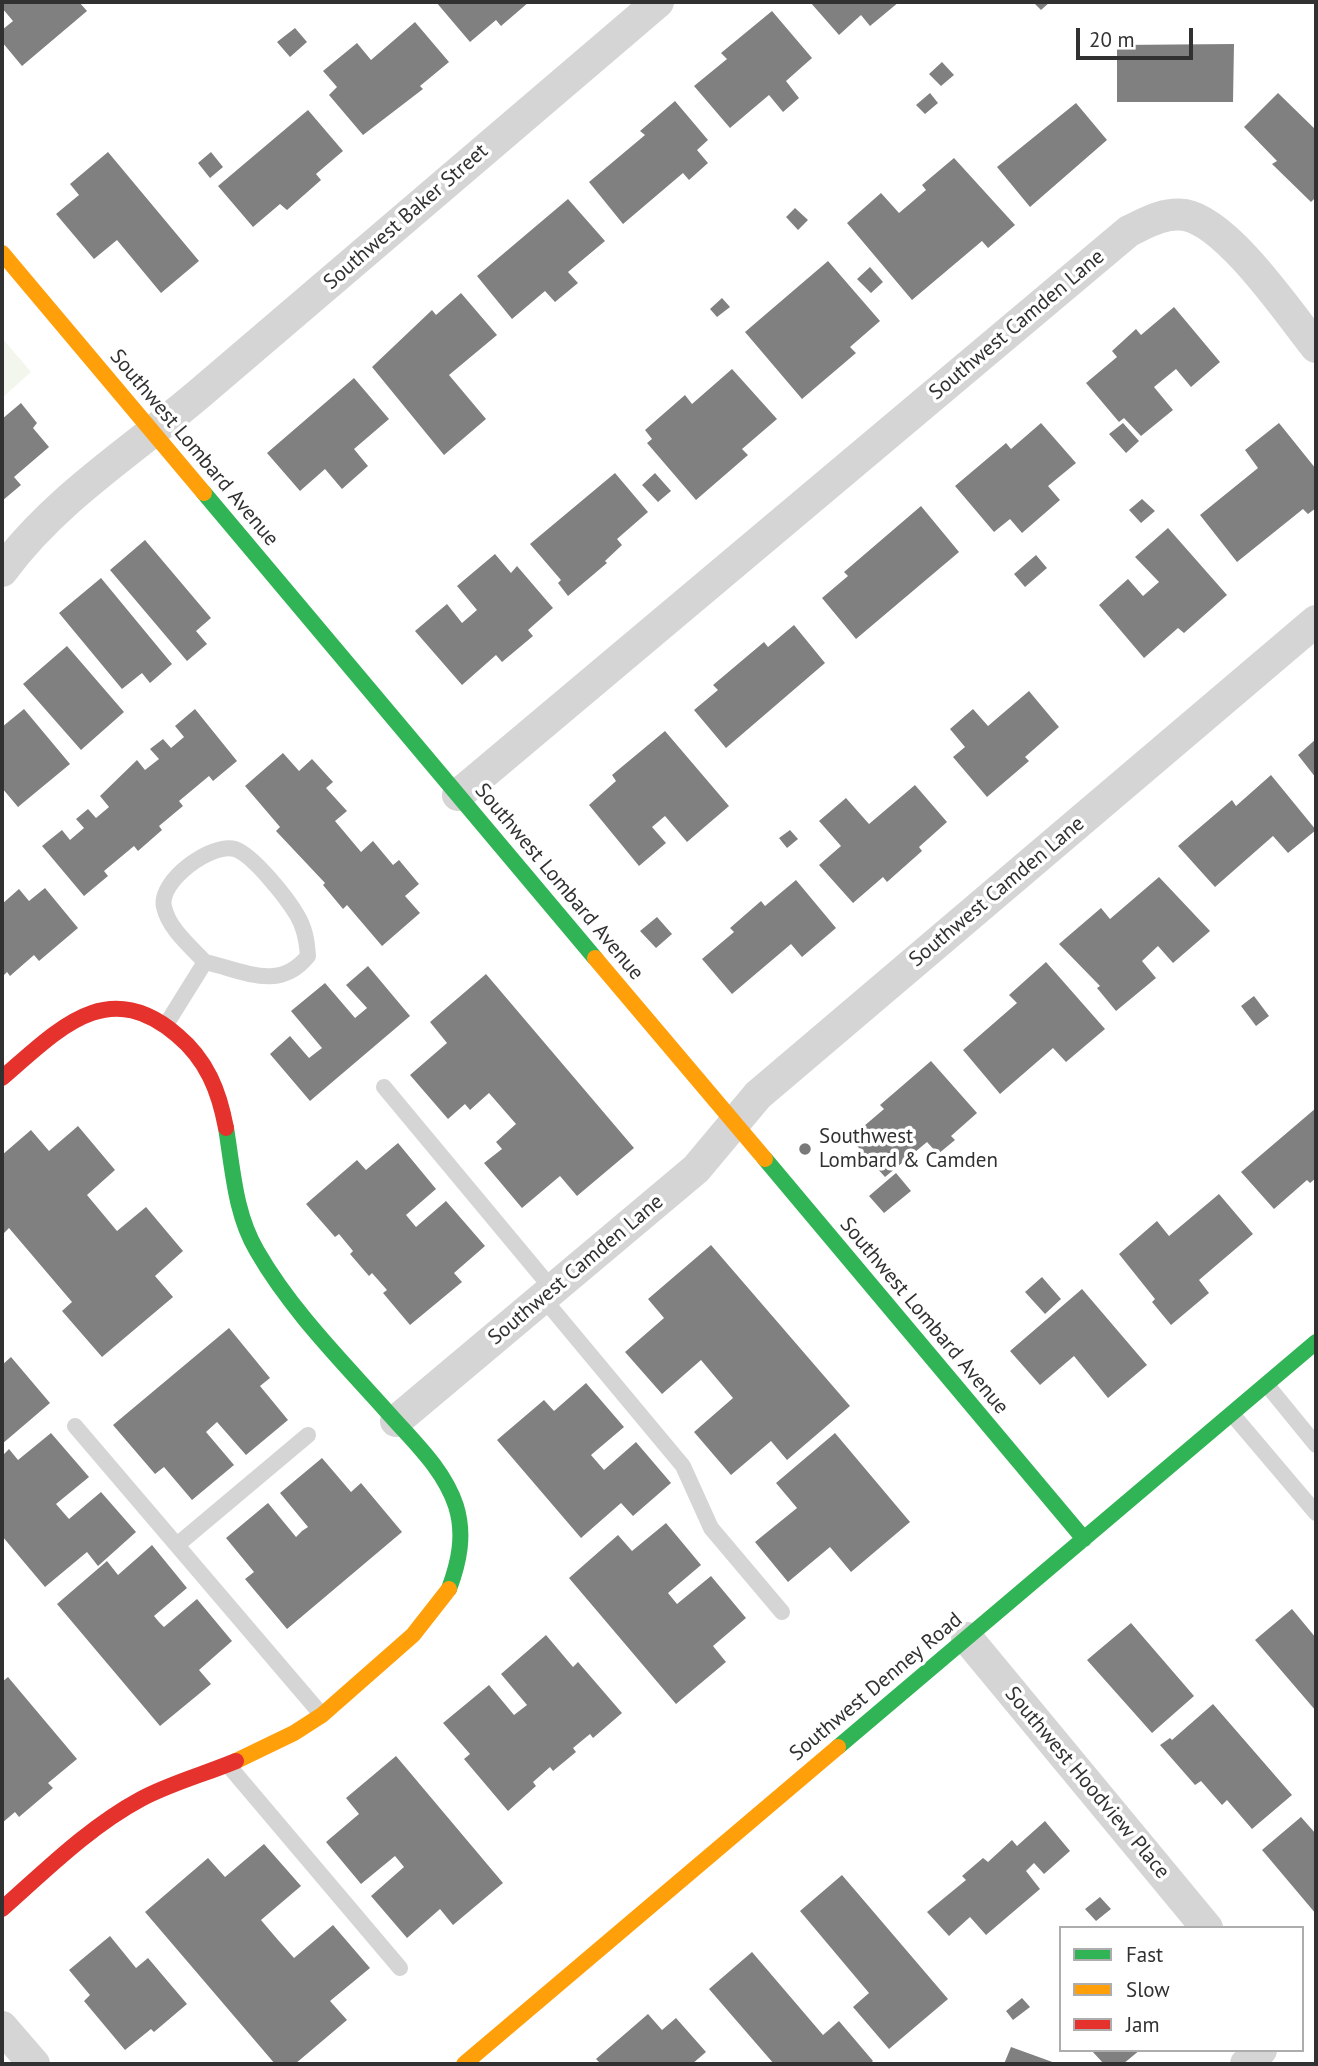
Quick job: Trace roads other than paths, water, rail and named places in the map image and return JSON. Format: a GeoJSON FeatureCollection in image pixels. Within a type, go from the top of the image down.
{"type":"FeatureCollection","features":[{"type":"Feature","properties":{"kind":"street","name":"Southwest Baker Street"},"geometry":{"type":"LineString","coordinates":[[2,571],[46,517],[154,433],[658,2]]}},
{"type":"Feature","properties":{"kind":"street","name":"Southwest Camden Lane"},"geometry":{"type":"LineString","coordinates":[[458,795],[1129,232],[1157,217],[1184,215],[1207,224],[1228,240],[1316,347]]}},
{"type":"Feature","properties":{"kind":"street","name":"Southwest Lombard Avenue"},"geometry":{"type":"LineString","coordinates":[[2,253],[1084,1539]]}},
{"type":"Feature","properties":{"kind":"street","name":"Southwest Camden Lane"},"geometry":{"type":"LineString","coordinates":[[396,1421],[696,1169],[733,1121],[758,1095],[1316,621]]}},
{"type":"Feature","properties":{"kind":"street"},"geometry":{"type":"LineString","coordinates":[[2,1078],[71,1020],[100,1008],[135,1008],[167,1023],[206,1065],[218,1094],[240,1213],[254,1247],[278,1286],[442,1474],[455,1498],[463,1527],[458,1565],[445,1599],[421,1631],[321,1714],[298,1731],[228,1765],[135,1801],[106,1821],[2,1909]]}},
{"type":"Feature","properties":{"kind":"street","name":"Southwest Denney Road"},"geometry":{"type":"LineString","coordinates":[[464,2064],[1316,1342]]}},
{"type":"Feature","properties":{"kind":"street","name":"Southwest Hoodview Place"},"geometry":{"type":"LineString","coordinates":[[967,1638],[1205,1926]]}},
{"type":"Feature","properties":{"kind":"street"},"geometry":{"type":"LineString","coordinates":[[4,2033],[34,2064]]}},
{"type":"Feature","properties":{"kind":"street"},"geometry":{"type":"LineString","coordinates":[[1246,2064],[1259,2052]]}},
{"type":"Feature","properties":{"kind":"lane"},"geometry":{"type":"LineString","coordinates":[[233,848],[249,856],[297,914],[307,938],[308,956],[295,971],[276,979],[205,962],[169,922],[163,904],[167,889],[180,873],[215,849],[233,848]]}},
{"type":"Feature","properties":{"kind":"lane"},"geometry":{"type":"LineString","coordinates":[[167,1023],[205,962]]}},
{"type":"Feature","properties":{"kind":"lane"},"geometry":{"type":"LineString","coordinates":[[384,1087],[683,1465],[712,1528],[782,1612]]}},
{"type":"Feature","properties":{"kind":"lane"},"geometry":{"type":"LineString","coordinates":[[1267,1385],[1316,1445]]}},
{"type":"Feature","properties":{"kind":"lane"},"geometry":{"type":"LineString","coordinates":[[1232,1414],[1316,1513]]}},
{"type":"Feature","properties":{"kind":"lane"},"geometry":{"type":"LineString","coordinates":[[75,1426],[321,1714]]}},
{"type":"Feature","properties":{"kind":"lane"},"geometry":{"type":"LineString","coordinates":[[177,1545],[308,1435]]}},
{"type":"Feature","properties":{"kind":"lane"},"geometry":{"type":"LineString","coordinates":[[228,1765],[400,1968]]}},
{"type":"Feature","properties":{"kind":"place","name":"Southwest Lombard & Camden"},"geometry":{"type":"Point","coordinates":[805,1149]}}]}
